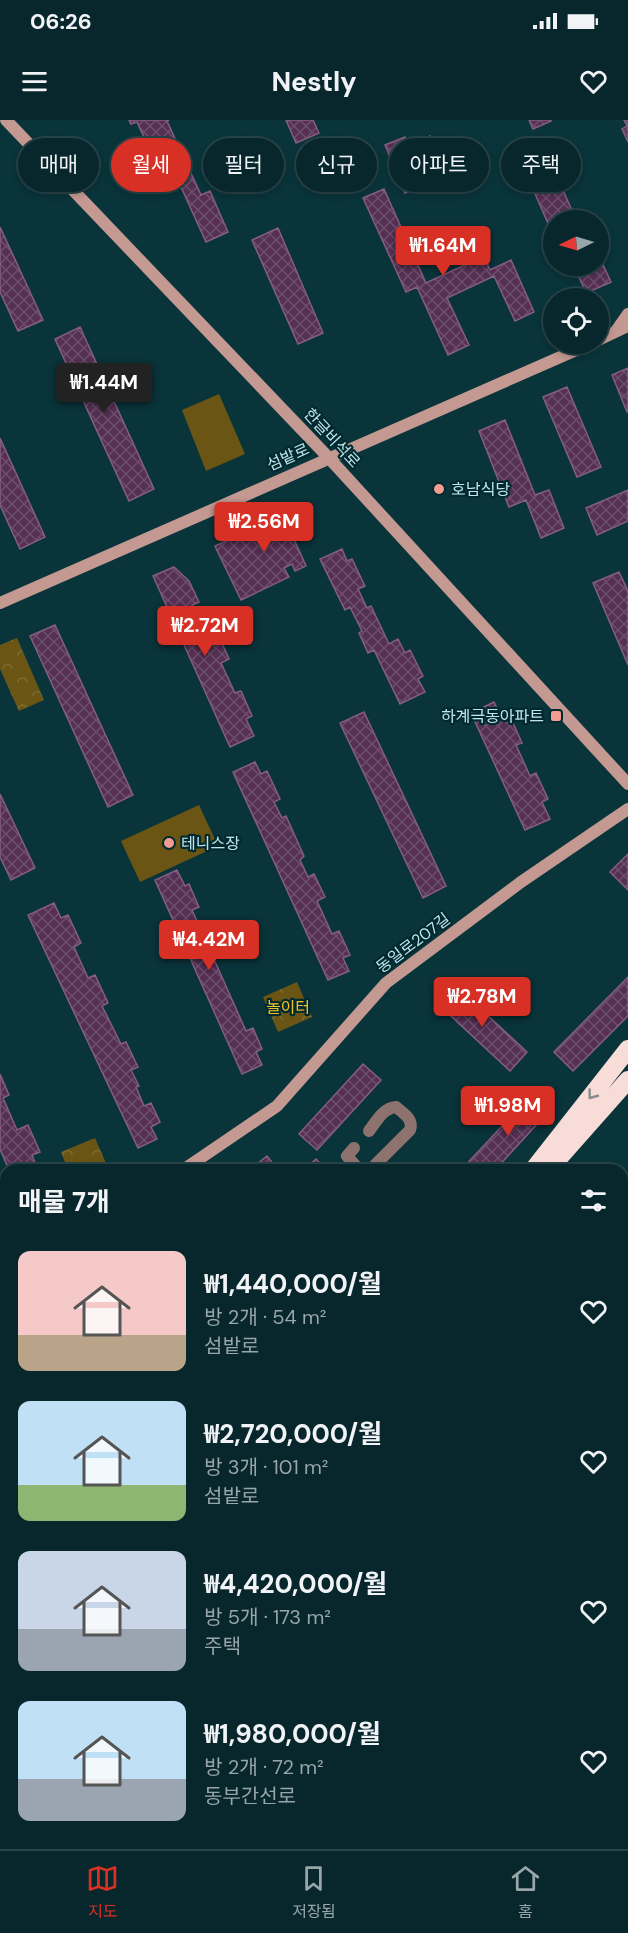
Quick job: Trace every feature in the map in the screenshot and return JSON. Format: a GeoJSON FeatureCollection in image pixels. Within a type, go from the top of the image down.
{"type":"FeatureCollection","features":[{"type":"Feature","properties":{"kind":"highway"},"geometry":{"type":"LineString","coordinates":[[537,1164],[628,1048]]}},
{"type":"Feature","properties":{"kind":"highway"},"geometry":{"type":"LineString","coordinates":[[553,1164],[628,1080]]}},
{"type":"Feature","properties":{"kind":"main road","name":"한글비석로"},"geometry":{"type":"LineString","coordinates":[[6,120],[328,457],[628,784]]}},
{"type":"Feature","properties":{"kind":"main road"},"geometry":{"type":"LineString","coordinates":[[622,332],[628,314]]}},
{"type":"Feature","properties":{"kind":"main road"},"geometry":{"type":"LineString","coordinates":[[622,332],[628,326]]}},
{"type":"Feature","properties":{"kind":"main road","name":"섬밭로"},"geometry":{"type":"LineString","coordinates":[[0,603],[567,354]]}},
{"type":"Feature","properties":{"kind":"main road","name":"동일로207길"},"geometry":{"type":"LineString","coordinates":[[192,1164],[277,1106],[386,984],[521,882],[628,809]]}},
{"type":"Feature","properties":{"kind":"street"},"geometry":{"type":"LineString","coordinates":[[369,1131],[391,1107],[396,1107],[410,1120],[412,1125],[410,1130],[376,1164]]}},
{"type":"Feature","properties":{"kind":"street"},"geometry":{"type":"LineString","coordinates":[[354,1148],[347,1156],[354,1164]]}},
{"type":"Feature","properties":{"kind":"green space"},"geometry":{"type":"Polygon","coordinates":[[[219,394],[245,454],[206,471],[182,410],[219,394]]]}},
{"type":"Feature","properties":{"kind":"green space"},"geometry":{"type":"Polygon","coordinates":[[[17,638],[44,700],[19,711],[0,669],[0,645],[17,638]]]}},
{"type":"Feature","properties":{"kind":"green space","name":"테니스장"},"geometry":{"type":"Polygon","coordinates":[[[199,805],[218,846],[140,882],[121,841],[199,805]]]}},
{"type":"Feature","properties":{"kind":"green space","name":"놀이터"},"geometry":{"type":"Polygon","coordinates":[[[297,982],[312,1017],[278,1032],[263,997],[297,982]]]}},
{"type":"Feature","properties":{"kind":"green space"},"geometry":{"type":"Polygon","coordinates":[[[95,1138],[106,1164],[66,1164],[61,1152],[95,1138]]]}},
{"type":"Feature","properties":{"kind":"building"},"geometry":{"type":"Polygon","coordinates":[[[129,120],[169,120],[167,121],[175,138],[144,138],[137,122],[131,124],[129,120]]]}},
{"type":"Feature","properties":{"kind":"building"},"geometry":{"type":"Polygon","coordinates":[[[286,120],[313,120],[319,133],[308,138],[296,138],[296,143],[286,120]]]}},
{"type":"Feature","properties":{"kind":"building"},"geometry":{"type":"Polygon","coordinates":[[[529,120],[551,120],[551,121],[533,129],[529,120]]]}},
{"type":"Feature","properties":{"kind":"building"},"geometry":{"type":"Polygon","coordinates":[[[624,120],[628,120],[628,142],[622,129],[627,126],[624,120]]]}},
{"type":"Feature","properties":{"kind":"building"},"geometry":{"type":"Polygon","coordinates":[[[191,173],[201,195],[210,192],[228,232],[206,242],[183,192],[191,192],[191,173]]]}},
{"type":"Feature","properties":{"kind":"building"},"geometry":{"type":"Polygon","coordinates":[[[384,189],[426,283],[484,256],[490,270],[511,260],[534,312],[515,321],[494,276],[447,298],[469,345],[448,355],[417,287],[406,292],[363,198],[384,189]]]}},
{"type":"Feature","properties":{"kind":"building"},"geometry":{"type":"Polygon","coordinates":[[[534,192],[564,192],[572,210],[543,210],[543,212],[534,192]]]}},
{"type":"Feature","properties":{"kind":"building"},"geometry":{"type":"Polygon","coordinates":[[[0,227],[43,320],[18,331],[0,292],[0,227]]]}},
{"type":"Feature","properties":{"kind":"building"},"geometry":{"type":"Polygon","coordinates":[[[278,228],[323,333],[298,344],[252,240],[278,228]]]}},
{"type":"Feature","properties":{"kind":"building"},"geometry":{"type":"Polygon","coordinates":[[[578,276],[608,276],[611,282],[597,288],[584,288],[578,276]]]}},
{"type":"Feature","properties":{"kind":"building"},"geometry":{"type":"Polygon","coordinates":[[[80,327],[154,489],[129,501],[55,339],[80,327]]]}},
{"type":"Feature","properties":{"kind":"building"},"geometry":{"type":"Polygon","coordinates":[[[628,368],[628,411],[627,412],[612,375],[628,368]]]}},
{"type":"Feature","properties":{"kind":"building"},"geometry":{"type":"Polygon","coordinates":[[[567,387],[601,467],[577,477],[543,397],[567,387]]]}},
{"type":"Feature","properties":{"kind":"building"},"geometry":{"type":"Polygon","coordinates":[[[505,420],[535,495],[549,490],[564,528],[541,538],[526,500],[509,507],[479,431],[505,420]]]}},
{"type":"Feature","properties":{"kind":"building"},"geometry":{"type":"Polygon","coordinates":[[[0,438],[45,537],[20,549],[0,505],[0,438]]]}},
{"type":"Feature","properties":{"kind":"building"},"geometry":{"type":"Polygon","coordinates":[[[628,490],[628,521],[597,535],[586,508],[628,490]]]}},
{"type":"Feature","properties":{"kind":"building"},"geometry":{"type":"Polygon","coordinates":[[[300,505],[310,528],[293,537],[306,566],[295,571],[292,564],[284,568],[289,577],[241,600],[215,546],[300,505]]]}},
{"type":"Feature","properties":{"kind":"building"},"geometry":{"type":"Polygon","coordinates":[[[342,549],[347,561],[352,559],[365,586],[358,589],[367,608],[371,606],[389,644],[398,639],[405,653],[410,650],[423,676],[418,679],[425,692],[400,704],[374,650],[368,653],[359,633],[362,631],[350,607],[345,610],[320,559],[342,549]]]}},
{"type":"Feature","properties":{"kind":"building"},"geometry":{"type":"Polygon","coordinates":[[[174,567],[189,581],[199,602],[192,605],[207,637],[217,632],[229,659],[221,663],[235,693],[241,691],[252,716],[246,719],[254,736],[230,747],[153,576],[174,567]]]}},
{"type":"Feature","properties":{"kind":"building"},"geometry":{"type":"Polygon","coordinates":[[[619,572],[628,591],[628,665],[593,583],[619,572]]]}},
{"type":"Feature","properties":{"kind":"building"},"geometry":{"type":"Polygon","coordinates":[[[55,625],[133,795],[108,807],[30,636],[55,625]]]}},
{"type":"Feature","properties":{"kind":"building"},"geometry":{"type":"Polygon","coordinates":[[[494,702],[503,720],[510,716],[522,743],[516,745],[530,776],[536,773],[548,799],[542,802],[550,819],[525,830],[471,713],[494,702]]]}},
{"type":"Feature","properties":{"kind":"building"},"geometry":{"type":"Polygon","coordinates":[[[364,712],[446,886],[423,898],[340,723],[364,712]]]}},
{"type":"Feature","properties":{"kind":"building"},"geometry":{"type":"Polygon","coordinates":[[[255,762],[261,774],[267,771],[280,799],[274,802],[282,818],[286,816],[304,856],[300,860],[308,877],[314,874],[325,897],[317,901],[332,934],[339,931],[350,955],[343,958],[349,971],[328,980],[233,772],[255,762]]]}},
{"type":"Feature","properties":{"kind":"building"},"geometry":{"type":"Polygon","coordinates":[[[0,794],[35,868],[11,880],[0,857],[0,794]]]}},
{"type":"Feature","properties":{"kind":"building"},"geometry":{"type":"Polygon","coordinates":[[[628,854],[628,890],[610,872],[628,854]]]}},
{"type":"Feature","properties":{"kind":"building"},"geometry":{"type":"Polygon","coordinates":[[[177,870],[185,886],[189,884],[199,907],[192,910],[246,1031],[253,1028],[262,1049],[256,1052],[262,1065],[242,1074],[155,880],[177,870]]]}},
{"type":"Feature","properties":{"kind":"building"},"geometry":{"type":"Polygon","coordinates":[[[54,903],[61,918],[68,915],[81,943],[74,947],[88,978],[95,975],[108,1003],[102,1006],[121,1044],[126,1042],[138,1067],[131,1070],[139,1086],[136,1087],[144,1106],[151,1103],[160,1122],[151,1127],[157,1139],[138,1148],[28,915],[54,903]]]}},
{"type":"Feature","properties":{"kind":"building"},"geometry":{"type":"Polygon","coordinates":[[[628,977],[628,1016],[573,1071],[554,1052],[628,977]]]}},
{"type":"Feature","properties":{"kind":"building"},"geometry":{"type":"Polygon","coordinates":[[[455,985],[527,1052],[510,1071],[438,1004],[455,985]]]}},
{"type":"Feature","properties":{"kind":"building"},"geometry":{"type":"Polygon","coordinates":[[[363,1064],[381,1080],[317,1150],[299,1134],[363,1064]]]}},
{"type":"Feature","properties":{"kind":"building"},"geometry":{"type":"Polygon","coordinates":[[[0,1074],[9,1095],[3,1098],[17,1130],[28,1125],[40,1152],[32,1155],[36,1164],[6,1164],[0,1149],[0,1074]]]}},
{"type":"Feature","properties":{"kind":"building"},"geometry":{"type":"Polygon","coordinates":[[[531,1095],[549,1111],[500,1164],[467,1164],[531,1095]]]}},
{"type":"Feature","properties":{"kind":"building"},"geometry":{"type":"Polygon","coordinates":[[[267,1156],[273,1164],[257,1164],[267,1156]]]}},
{"type":"Feature","properties":{"kind":"building"},"geometry":{"type":"Polygon","coordinates":[[[316,1159],[321,1164],[310,1164],[316,1159]]]}},
{"type":"Feature","properties":{"kind":"place","name":"호남식당"},"geometry":{"type":"Point","coordinates":[439,489]}},
{"type":"Feature","properties":{"kind":"place","name":"하계극동아파트"},"geometry":{"type":"Point","coordinates":[556,716]}},
{"type":"Feature","properties":{"kind":"place","name":"테니스장"},"geometry":{"type":"Point","coordinates":[169,843]}}]}
